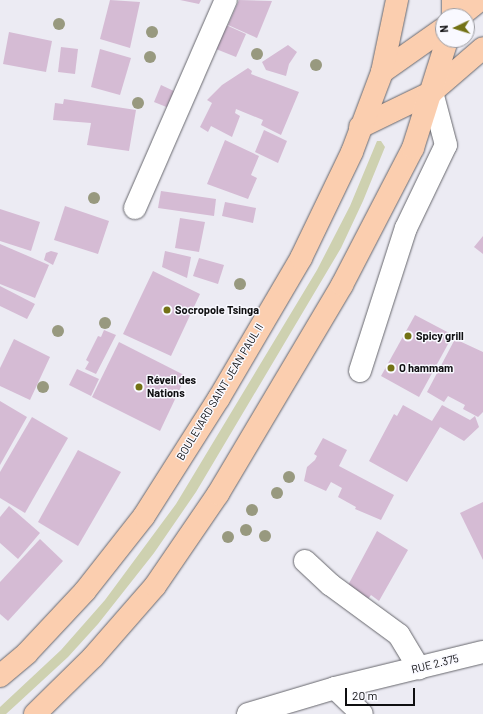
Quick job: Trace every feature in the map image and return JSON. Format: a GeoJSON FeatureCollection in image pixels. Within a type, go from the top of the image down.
{"type":"FeatureCollection","features":[{"type":"Feature","properties":{"kind":"main road","name":"BOULEVARD SAINT JEAN PAUL II"},"geometry":{"type":"LineString","coordinates":[[0,676],[27,653],[85,591],[144,516],[219,398],[301,258],[352,152],[360,127],[382,72],[397,0]]}},
{"type":"Feature","properties":{"kind":"main road"},"geometry":{"type":"LineString","coordinates":[[470,8],[480,0]]}},
{"type":"Feature","properties":{"kind":"main road"},"geometry":{"type":"LineString","coordinates":[[382,72],[435,35]]}},
{"type":"Feature","properties":{"kind":"main road"},"geometry":{"type":"LineString","coordinates":[[35,714],[93,657],[155,586],[218,494],[342,285],[413,148],[445,48]]}},
{"type":"Feature","properties":{"kind":"main road"},"geometry":{"type":"LineString","coordinates":[[360,127],[432,92],[483,48]]}},
{"type":"Feature","properties":{"kind":"street"},"geometry":{"type":"LineString","coordinates":[[135,208],[226,0]]}},
{"type":"Feature","properties":{"kind":"street"},"geometry":{"type":"LineString","coordinates":[[360,371],[389,287],[406,228],[446,146],[432,92]]}},
{"type":"Feature","properties":{"kind":"street"},"geometry":{"type":"LineString","coordinates":[[305,561],[330,585],[399,635],[419,668]]}},
{"type":"Feature","properties":{"kind":"street","name":"RUE 2.375"},"geometry":{"type":"LineString","coordinates":[[248,714],[335,688],[483,652]]}},
{"type":"Feature","properties":{"kind":"street"},"geometry":{"type":"LineString","coordinates":[[335,688],[362,714]]}},
{"type":"Feature","properties":{"kind":"green space"},"geometry":{"type":"Polygon","coordinates":[[[377,141],[381,141],[385,147],[363,201],[341,248],[196,492],[154,553],[98,624],[68,657],[17,704],[6,714],[0,714],[0,707],[61,650],[105,600],[176,504],[317,270],[350,206],[377,141]]]}},
{"type":"Feature","properties":{"kind":"building"},"geometry":{"type":"Polygon","coordinates":[[[110,0],[140,2],[130,48],[100,39],[110,0]]]}},
{"type":"Feature","properties":{"kind":"building"},"geometry":{"type":"Polygon","coordinates":[[[180,0],[201,0],[199,4],[180,0]]]}},
{"type":"Feature","properties":{"kind":"building"},"geometry":{"type":"Polygon","coordinates":[[[239,0],[272,1],[257,38],[228,25],[239,0]]]}},
{"type":"Feature","properties":{"kind":"building"},"geometry":{"type":"Polygon","coordinates":[[[226,25],[246,34],[236,57],[216,49],[226,25]]]}},
{"type":"Feature","properties":{"kind":"building"},"geometry":{"type":"Polygon","coordinates":[[[9,32],[52,41],[46,72],[3,64],[9,32]]]}},
{"type":"Feature","properties":{"kind":"building"},"geometry":{"type":"Polygon","coordinates":[[[288,45],[297,52],[289,64],[286,76],[266,70],[262,62],[288,45]]]}},
{"type":"Feature","properties":{"kind":"building"},"geometry":{"type":"Polygon","coordinates":[[[61,47],[78,49],[75,74],[58,72],[61,47]]]}},
{"type":"Feature","properties":{"kind":"building"},"geometry":{"type":"Polygon","coordinates":[[[100,49],[131,58],[120,95],[91,87],[100,49]]]}},
{"type":"Feature","properties":{"kind":"building"},"geometry":{"type":"Polygon","coordinates":[[[248,68],[252,71],[251,74],[299,92],[281,135],[261,125],[263,120],[236,109],[235,113],[240,116],[232,137],[211,126],[208,132],[200,127],[212,103],[207,100],[222,85],[248,68]]]}},
{"type":"Feature","properties":{"kind":"building"},"geometry":{"type":"Polygon","coordinates":[[[161,85],[176,92],[169,108],[154,102],[161,85]]]}},
{"type":"Feature","properties":{"kind":"building"},"geometry":{"type":"Polygon","coordinates":[[[64,99],[136,110],[129,151],[87,145],[91,123],[53,120],[55,103],[63,104],[64,99]]]}},
{"type":"Feature","properties":{"kind":"building"},"geometry":{"type":"Polygon","coordinates":[[[264,130],[287,141],[278,163],[255,152],[264,130]]]}},
{"type":"Feature","properties":{"kind":"building"},"geometry":{"type":"Polygon","coordinates":[[[225,140],[259,156],[251,175],[257,178],[248,199],[207,184],[225,140]]]}},
{"type":"Feature","properties":{"kind":"building"},"geometry":{"type":"Polygon","coordinates":[[[161,191],[216,199],[214,216],[158,208],[161,191]]]}},
{"type":"Feature","properties":{"kind":"building"},"geometry":{"type":"Polygon","coordinates":[[[225,202],[256,208],[253,223],[222,216],[225,202]]]}},
{"type":"Feature","properties":{"kind":"building"},"geometry":{"type":"Polygon","coordinates":[[[65,206],[109,221],[98,254],[54,240],[65,206]]]}},
{"type":"Feature","properties":{"kind":"building"},"geometry":{"type":"Polygon","coordinates":[[[0,209],[40,222],[31,251],[0,241],[0,209]]]}},
{"type":"Feature","properties":{"kind":"building"},"geometry":{"type":"Polygon","coordinates":[[[180,218],[205,222],[199,252],[175,248],[180,218]]]}},
{"type":"Feature","properties":{"kind":"building"},"geometry":{"type":"Polygon","coordinates":[[[483,236],[483,254],[474,247],[483,236]]]}},
{"type":"Feature","properties":{"kind":"building"},"geometry":{"type":"Polygon","coordinates":[[[0,244],[49,265],[35,298],[0,284],[0,244]]]}},
{"type":"Feature","properties":{"kind":"building"},"geometry":{"type":"Polygon","coordinates":[[[51,251],[58,253],[53,265],[44,260],[46,253],[51,251]]]}},
{"type":"Feature","properties":{"kind":"building"},"geometry":{"type":"Polygon","coordinates":[[[165,251],[191,257],[187,278],[162,267],[165,251]]]}},
{"type":"Feature","properties":{"kind":"building"},"geometry":{"type":"Polygon","coordinates":[[[199,258],[224,265],[218,284],[193,276],[199,258]]]}},
{"type":"Feature","properties":{"kind":"building"},"geometry":{"type":"Polygon","coordinates":[[[153,271],[200,294],[171,356],[123,334],[153,271]]]}},
{"type":"Feature","properties":{"kind":"building"},"geometry":{"type":"Polygon","coordinates":[[[0,286],[35,304],[27,319],[0,306],[0,286]]]}},
{"type":"Feature","properties":{"kind":"building"},"geometry":{"type":"Polygon","coordinates":[[[415,315],[453,335],[419,397],[381,376],[415,315]]]}},
{"type":"Feature","properties":{"kind":"building"},"geometry":{"type":"Polygon","coordinates":[[[104,330],[116,335],[96,374],[85,369],[89,362],[86,360],[98,336],[101,337],[104,330]]]}},
{"type":"Feature","properties":{"kind":"building"},"geometry":{"type":"Polygon","coordinates":[[[14,339],[50,357],[30,400],[0,386],[0,368],[14,339]]]}},
{"type":"Feature","properties":{"kind":"building"},"geometry":{"type":"Polygon","coordinates":[[[455,339],[483,352],[483,412],[478,417],[463,409],[465,405],[448,396],[444,402],[427,392],[455,339]]]}},
{"type":"Feature","properties":{"kind":"building","name":"Réveil des Nations"},"geometry":{"type":"Polygon","coordinates":[[[119,342],[186,376],[160,431],[92,397],[119,342]]]}},
{"type":"Feature","properties":{"kind":"building"},"geometry":{"type":"Polygon","coordinates":[[[77,369],[99,379],[91,396],[69,385],[77,369]]]}},
{"type":"Feature","properties":{"kind":"building"},"geometry":{"type":"Polygon","coordinates":[[[0,401],[27,417],[0,465],[0,401]]]}},
{"type":"Feature","properties":{"kind":"building"},"geometry":{"type":"Polygon","coordinates":[[[403,405],[432,421],[442,405],[470,420],[475,416],[479,427],[464,441],[440,427],[407,482],[369,461],[394,414],[397,416],[403,405]]]}},
{"type":"Feature","properties":{"kind":"building"},"geometry":{"type":"Polygon","coordinates":[[[32,417],[68,438],[25,513],[0,498],[0,472],[32,417]]]}},
{"type":"Feature","properties":{"kind":"building"},"geometry":{"type":"Polygon","coordinates":[[[323,438],[347,450],[339,466],[394,495],[381,520],[355,509],[356,507],[338,497],[342,488],[331,482],[326,491],[304,481],[307,467],[315,460],[317,456],[314,454],[323,438]]]}},
{"type":"Feature","properties":{"kind":"building"},"geometry":{"type":"Polygon","coordinates":[[[78,450],[121,472],[78,546],[38,522],[78,450]]]}},
{"type":"Feature","properties":{"kind":"building"},"geometry":{"type":"Polygon","coordinates":[[[483,502],[483,560],[460,513],[483,502]]]}},
{"type":"Feature","properties":{"kind":"building"},"geometry":{"type":"Polygon","coordinates":[[[9,506],[40,533],[18,559],[0,543],[0,517],[9,506]]]}},
{"type":"Feature","properties":{"kind":"building"},"geometry":{"type":"Polygon","coordinates":[[[377,531],[408,550],[379,601],[371,595],[366,602],[346,589],[377,531]]]}},
{"type":"Feature","properties":{"kind":"building"},"geometry":{"type":"Polygon","coordinates":[[[40,539],[63,561],[8,621],[0,614],[0,582],[40,539]]]}},
{"type":"Feature","properties":{"kind":"place","name":"Socropole Tsinga"},"geometry":{"type":"Point","coordinates":[167,310]}},
{"type":"Feature","properties":{"kind":"place","name":"Spicy grill"},"geometry":{"type":"Point","coordinates":[408,336]}},
{"type":"Feature","properties":{"kind":"place","name":"O hammam"},"geometry":{"type":"Point","coordinates":[391,368]}},
{"type":"Feature","properties":{"kind":"place","name":"Réveil des Nations"},"geometry":{"type":"Point","coordinates":[139,387]}}]}
